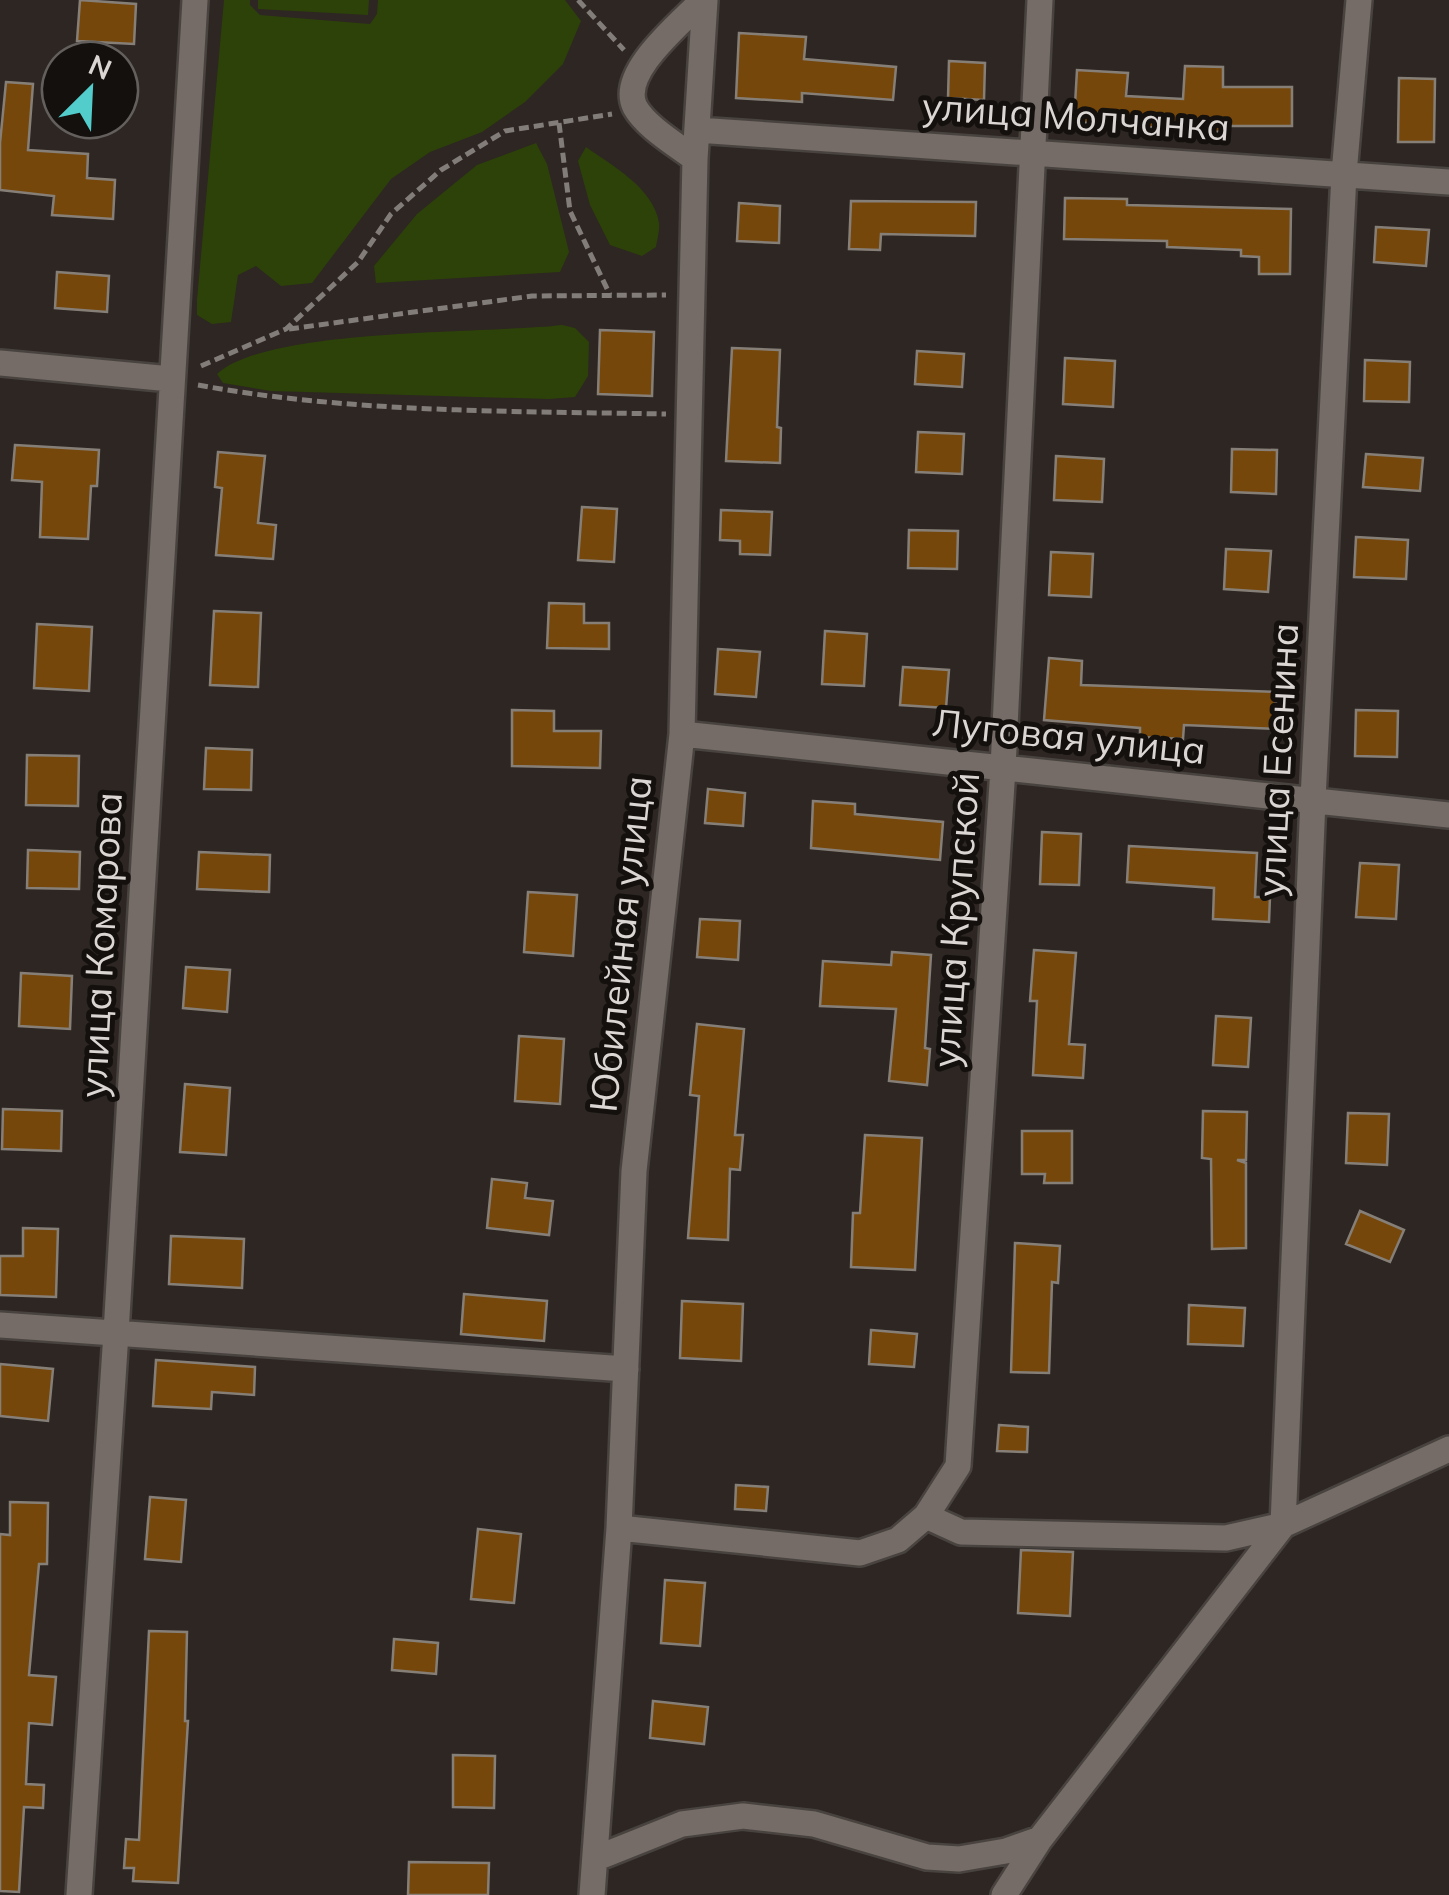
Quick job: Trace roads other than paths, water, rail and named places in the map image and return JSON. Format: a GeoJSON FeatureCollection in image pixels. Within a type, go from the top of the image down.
{"type":"FeatureCollection","features":[{"type":"Feature","properties":{"kind":"street","name":"улица Комарова"},"geometry":{"type":"LineString","coordinates":[[80,1895],[195,0]]}},
{"type":"Feature","properties":{"kind":"street"},"geometry":{"type":"LineString","coordinates":[[695,158],[636,110],[631,94],[639,66],[704,0]]}},
{"type":"Feature","properties":{"kind":"street","name":"Юбилейная улица"},"geometry":{"type":"LineString","coordinates":[[592,1895],[619,1528],[634,1171],[682,734],[695,158],[704,0]]}},
{"type":"Feature","properties":{"kind":"street","name":"улица Крупской"},"geometry":{"type":"LineString","coordinates":[[619,1528],[860,1553],[898,1540],[926,1516],[958,1466],[1003,768],[1040,0]]}},
{"type":"Feature","properties":{"kind":"street","name":"улица Есенина"},"geometry":{"type":"LineString","coordinates":[[1284,1525],[1313,799],[1344,174],[1359,0]]}},
{"type":"Feature","properties":{"kind":"street","name":"улица Молчанка"},"geometry":{"type":"LineString","coordinates":[[697,130],[1449,182]]}},
{"type":"Feature","properties":{"kind":"street"},"geometry":{"type":"LineString","coordinates":[[0,363],[171,380]]}},
{"type":"Feature","properties":{"kind":"street","name":"Луговая улица"},"geometry":{"type":"LineString","coordinates":[[682,734],[1449,816]]}},
{"type":"Feature","properties":{"kind":"street"},"geometry":{"type":"LineString","coordinates":[[0,1326],[626,1369]]}},
{"type":"Feature","properties":{"kind":"street"},"geometry":{"type":"LineString","coordinates":[[926,1516],[960,1532],[1226,1538],[1284,1525],[1449,1448]]}},
{"type":"Feature","properties":{"kind":"street"},"geometry":{"type":"LineString","coordinates":[[1004,1895],[1040,1839],[1284,1525]]}},
{"type":"Feature","properties":{"kind":"street"},"geometry":{"type":"LineString","coordinates":[[597,1858],[682,1824],[743,1816],[814,1824],[927,1857],[959,1859],[1006,1851],[1040,1839]]}}]}
